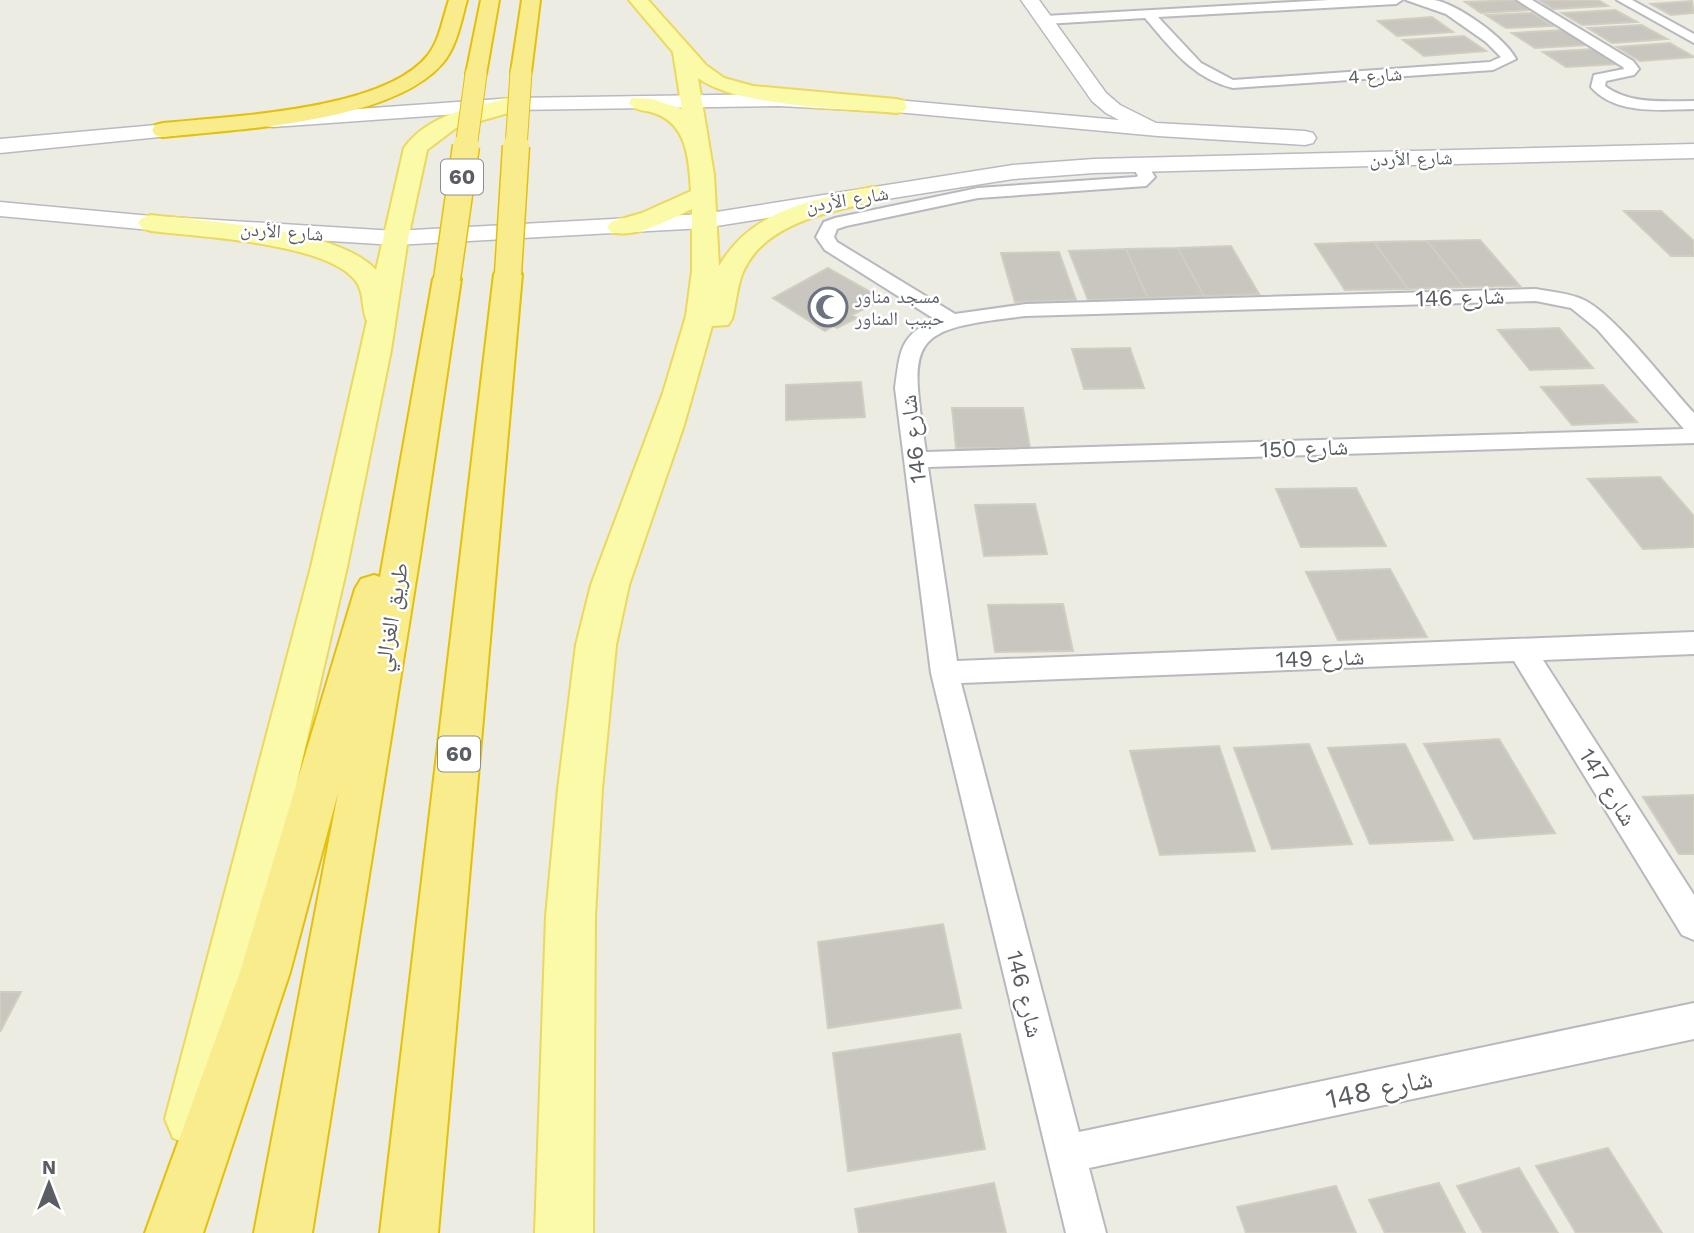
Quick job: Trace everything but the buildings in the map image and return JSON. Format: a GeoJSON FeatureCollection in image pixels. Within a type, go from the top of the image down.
{"type":"FeatureCollection","features":[{"type":"Feature","properties":{"kind":"highway"},"geometry":{"type":"LineString","coordinates":[[163,130],[316,110],[389,91],[421,75],[434,61],[447,38],[458,0]]}},
{"type":"Feature","properties":{"kind":"highway","name":"طريق الغزالي"},"geometry":{"type":"LineString","coordinates":[[283,1233],[426,409],[476,74],[490,0]]}},
{"type":"Feature","properties":{"kind":"highway","name":"60"},"geometry":{"type":"LineString","coordinates":[[409,1233],[508,274],[521,72],[531,0]]}},
{"type":"Feature","properties":{"kind":"highway"},"geometry":{"type":"LineString","coordinates":[[174,1233],[265,972],[426,409]]}},
{"type":"Feature","properties":{"kind":"main road"},"geometry":{"type":"LineString","coordinates":[[638,0],[707,75],[732,87],[751,92],[896,106]]}},
{"type":"Feature","properties":{"kind":"main road"},"geometry":{"type":"LineString","coordinates":[[1030,0],[1100,97],[1130,119],[1158,130]]}},
{"type":"Feature","properties":{"kind":"main road"},"geometry":{"type":"LineString","coordinates":[[564,1233],[568,934],[581,770],[601,619],[642,493],[676,405],[703,303],[704,208],[693,101],[683,50]]}},
{"type":"Feature","properties":{"kind":"main road"},"geometry":{"type":"LineString","coordinates":[[1045,120],[1088,115],[1100,108],[1100,97]]}},
{"type":"Feature","properties":{"kind":"main road","name":"شارع الأردن"},"geometry":{"type":"LineString","coordinates":[[0,146],[163,130],[514,104],[779,100],[896,106],[1158,130],[1337,139],[1694,132]]}},
{"type":"Feature","properties":{"kind":"main road"},"geometry":{"type":"LineString","coordinates":[[640,103],[665,107],[677,114],[685,122],[698,146]]}},
{"type":"Feature","properties":{"kind":"main road"},"geometry":{"type":"LineString","coordinates":[[164,1233],[329,567],[395,238],[416,148],[441,125],[514,104]]}},
{"type":"Feature","properties":{"kind":"main road","name":"شارع الأردن"},"geometry":{"type":"LineString","coordinates":[[704,208],[873,194],[1013,172],[1139,164],[1694,151]]}},
{"type":"Feature","properties":{"kind":"main road"},"geometry":{"type":"LineString","coordinates":[[676,405],[715,330],[731,270],[749,242],[766,227],[782,220],[873,194]]}},
{"type":"Feature","properties":{"kind":"main road"},"geometry":{"type":"LineString","coordinates":[[620,227],[704,208]]}},
{"type":"Feature","properties":{"kind":"main road","name":"شارع الأردن"},"geometry":{"type":"LineString","coordinates":[[0,209],[151,223],[395,238],[620,227]]}},
{"type":"Feature","properties":{"kind":"main road"},"geometry":{"type":"LineString","coordinates":[[151,223],[302,245],[337,253],[363,271],[378,294],[379,325]]}},
{"type":"Feature","properties":{"kind":"street"},"geometry":{"type":"LineString","coordinates":[[1045,20],[1396,0]]}},
{"type":"Feature","properties":{"kind":"street","name":"شارع 4"},"geometry":{"type":"LineString","coordinates":[[1148,15],[1203,73],[1220,82],[1233,84],[1493,66],[1509,59],[1502,48],[1449,11],[1438,5],[1412,0]]}},
{"type":"Feature","properties":{"kind":"street"},"geometry":{"type":"LineString","coordinates":[[1523,0],[1628,64],[1632,69],[1629,72],[1599,78],[1598,87],[1603,92],[1637,104],[1694,105]]}},
{"type":"Feature","properties":{"kind":"street"},"geometry":{"type":"LineString","coordinates":[[1623,0],[1694,39]]}},
{"type":"Feature","properties":{"kind":"street"},"geometry":{"type":"LineString","coordinates":[[952,321],[831,246],[825,237],[830,226],[978,193],[1035,187],[1140,182],[1147,177],[1147,172],[1139,164]]}},
{"type":"Feature","properties":{"kind":"street","name":"شارع 146"},"geometry":{"type":"LineString","coordinates":[[1086,1233],[945,673],[906,388],[912,345],[932,327],[952,321],[1026,310],[1536,295],[1577,304],[1604,325],[1694,427]]}},
{"type":"Feature","properties":{"kind":"street","name":"شارع 150"},"geometry":{"type":"LineString","coordinates":[[915,460],[1694,436]]}},
{"type":"Feature","properties":{"kind":"street","name":"شارع 149"},"geometry":{"type":"LineString","coordinates":[[945,673],[1694,643]]}},
{"type":"Feature","properties":{"kind":"street","name":"شارع 147"},"geometry":{"type":"LineString","coordinates":[[1522,650],[1694,924]]}},
{"type":"Feature","properties":{"kind":"street","name":"شارع 148"},"geometry":{"type":"LineString","coordinates":[[1064,1154],[1694,1021]]}},
{"type":"Feature","properties":{"kind":"place","name":"مسجد مناور حبيب المناور"},"geometry":{"type":"Point","coordinates":[828,307]}}]}
